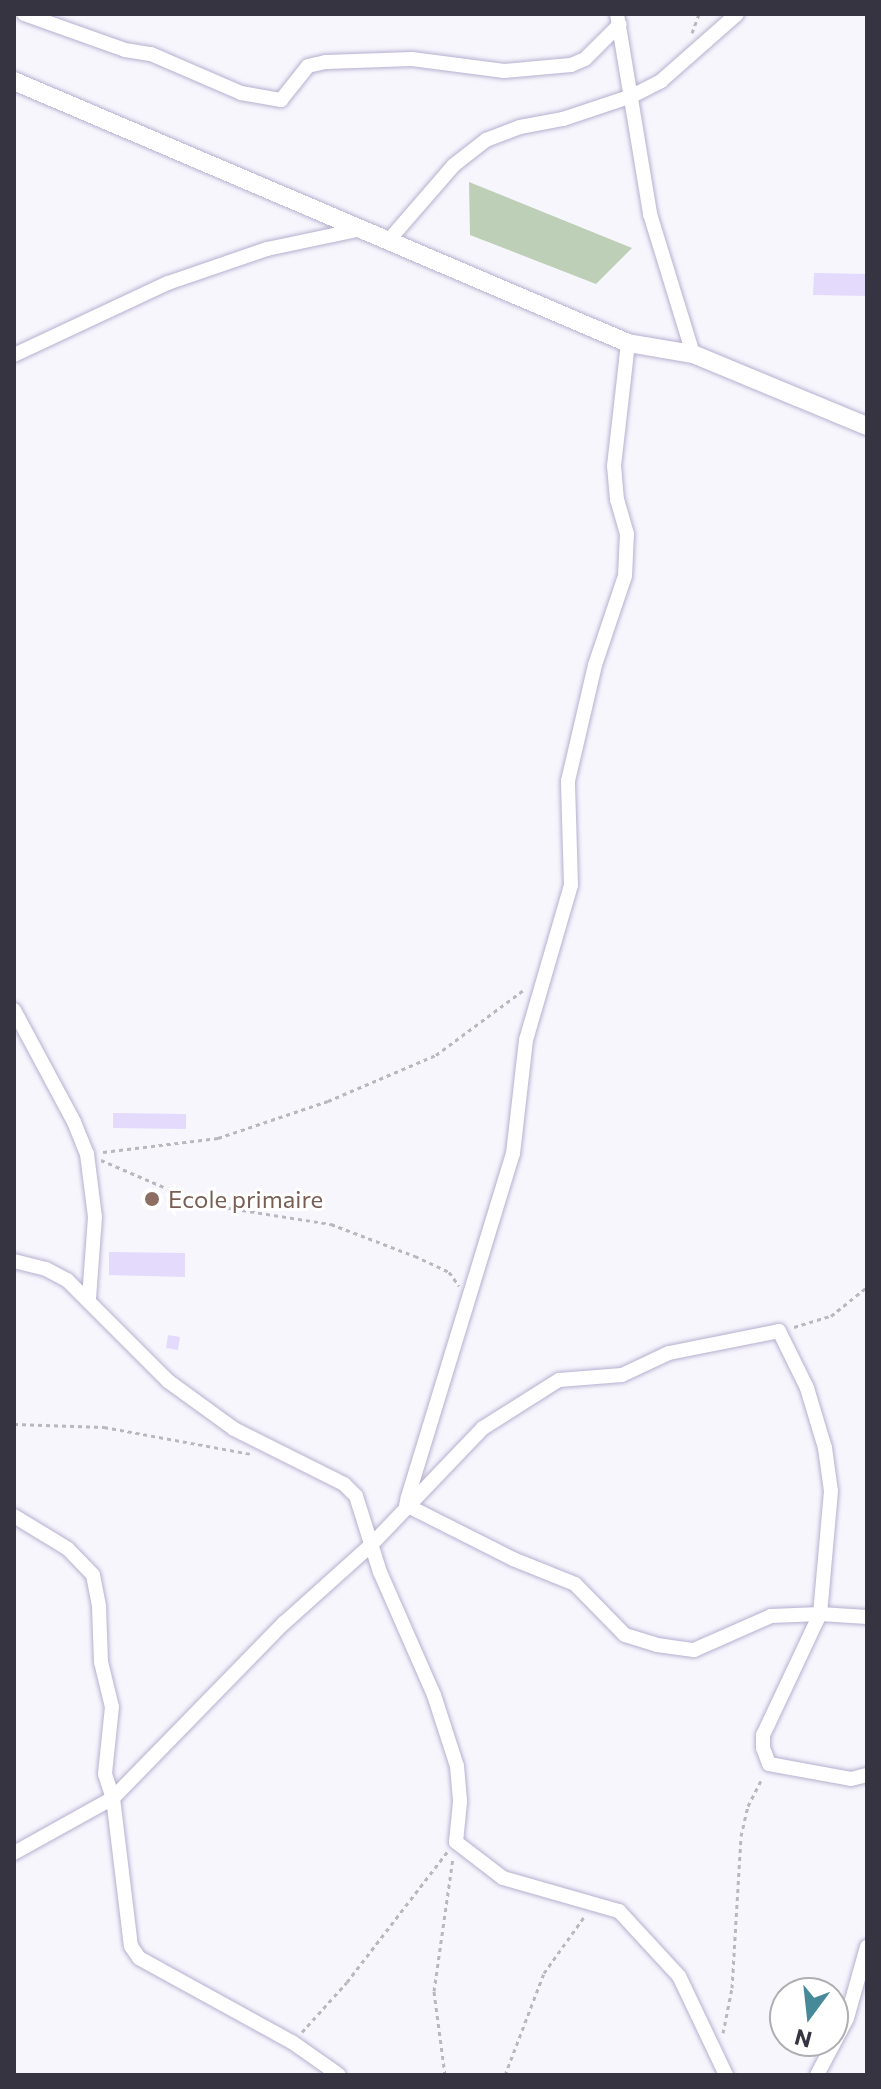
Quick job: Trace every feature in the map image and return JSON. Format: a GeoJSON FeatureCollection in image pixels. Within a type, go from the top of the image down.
{"type":"FeatureCollection","features":[{"type":"Feature","properties":{"kind":"street"},"geometry":{"type":"LineString","coordinates":[[24,14],[125,50],[151,54],[241,93],[281,100],[308,66],[326,62],[412,59],[504,71],[571,65],[585,59],[619,19]]}},
{"type":"Feature","properties":{"kind":"street"},"geometry":{"type":"LineString","coordinates":[[389,240],[454,165],[486,140],[520,127],[563,119],[632,96],[661,81],[737,14]]}},
{"type":"Feature","properties":{"kind":"street"},"geometry":{"type":"LineString","coordinates":[[619,19],[650,214],[693,354]]}},
{"type":"Feature","properties":{"kind":"street"},"geometry":{"type":"LineString","coordinates":[[14,81],[628,343],[693,354],[867,426]]}},
{"type":"Feature","properties":{"kind":"street"},"geometry":{"type":"LineString","coordinates":[[14,355],[168,283],[267,249],[362,229]]}},
{"type":"Feature","properties":{"kind":"street"},"geometry":{"type":"LineString","coordinates":[[406,1505],[513,1154],[526,1040],[571,885],[568,781],[595,665],[625,576],[627,534],[617,500],[614,466],[628,343]]}},
{"type":"Feature","properties":{"kind":"street"},"geometry":{"type":"LineString","coordinates":[[14,1010],[74,1122],[87,1154],[95,1217],[89,1299]]}},
{"type":"Feature","properties":{"kind":"street"},"geometry":{"type":"LineString","coordinates":[[14,1261],[46,1269],[67,1280],[168,1381],[234,1429],[344,1484],[356,1496],[371,1545],[434,1695],[457,1766],[460,1802],[456,1842],[503,1878],[523,1886],[597,1902],[619,1911],[679,1976],[726,2075]]}},
{"type":"Feature","properties":{"kind":"street"},"geometry":{"type":"LineString","coordinates":[[14,1853],[113,1798],[284,1623],[371,1545],[483,1428],[559,1380],[622,1375],[669,1353],[779,1331],[807,1388],[825,1448],[831,1491],[820,1614],[763,1735],[769,1764],[851,1779],[867,1775]]}},
{"type":"Feature","properties":{"kind":"street"},"geometry":{"type":"LineString","coordinates":[[406,1505],[513,1559],[575,1584],[625,1635],[657,1645],[694,1650],[771,1616],[820,1614],[867,1617]]}},
{"type":"Feature","properties":{"kind":"street"},"geometry":{"type":"LineString","coordinates":[[14,1516],[68,1549],[93,1575],[99,1607],[101,1662],[112,1707],[105,1774],[113,1798],[131,1946],[139,1958],[292,2042],[339,2075]]}},
{"type":"Feature","properties":{"kind":"street"},"geometry":{"type":"LineString","coordinates":[[817,2075],[847,2018],[867,1947]]}},
{"type":"Feature","properties":{"kind":"path"},"geometry":{"type":"LineString","coordinates":[[87,1154],[218,1138],[328,1101],[436,1055],[545,975]]}},
{"type":"Feature","properties":{"kind":"path"},"geometry":{"type":"LineString","coordinates":[[87,1154],[203,1204],[331,1224],[449,1272],[468,1297]]}},
{"type":"Feature","properties":{"kind":"path"},"geometry":{"type":"LineString","coordinates":[[779,1331],[831,1316],[867,1287]]}},
{"type":"Feature","properties":{"kind":"path"},"geometry":{"type":"LineString","coordinates":[[14,1424],[104,1427],[256,1455]]}},
{"type":"Feature","properties":{"kind":"path"},"geometry":{"type":"LineString","coordinates":[[723,2035],[732,1988],[741,1836],[748,1806],[769,1764]]}},
{"type":"Feature","properties":{"kind":"path"},"geometry":{"type":"LineString","coordinates":[[292,2042],[347,1982],[456,1842]]}},
{"type":"Feature","properties":{"kind":"path"},"geometry":{"type":"LineString","coordinates":[[445,2075],[434,1991],[456,1842]]}},
{"type":"Feature","properties":{"kind":"path"},"geometry":{"type":"LineString","coordinates":[[505,2075],[544,1973],[565,1939],[597,1902]]}},
{"type":"Feature","properties":{"kind":"green space"},"geometry":{"type":"Polygon","coordinates":[[[469,182],[632,248],[596,284],[470,235],[469,182]]]}},
{"type":"Feature","properties":{"kind":"building"},"geometry":{"type":"Polygon","coordinates":[[[814,273],[867,274],[867,296],[813,295],[814,273]]]}},
{"type":"Feature","properties":{"kind":"building"},"geometry":{"type":"Polygon","coordinates":[[[113,1113],[186,1114],[186,1129],[113,1128],[113,1113]]]}},
{"type":"Feature","properties":{"kind":"building"},"geometry":{"type":"Polygon","coordinates":[[[109,1252],[185,1253],[185,1277],[109,1275],[109,1252]]]}},
{"type":"Feature","properties":{"kind":"building"},"geometry":{"type":"Polygon","coordinates":[[[168,1335],[180,1337],[178,1350],[166,1348],[168,1335]]]}},
{"type":"Feature","properties":{"kind":"place","name":"Ecole primaire"},"geometry":{"type":"Point","coordinates":[152,1199]}}]}
